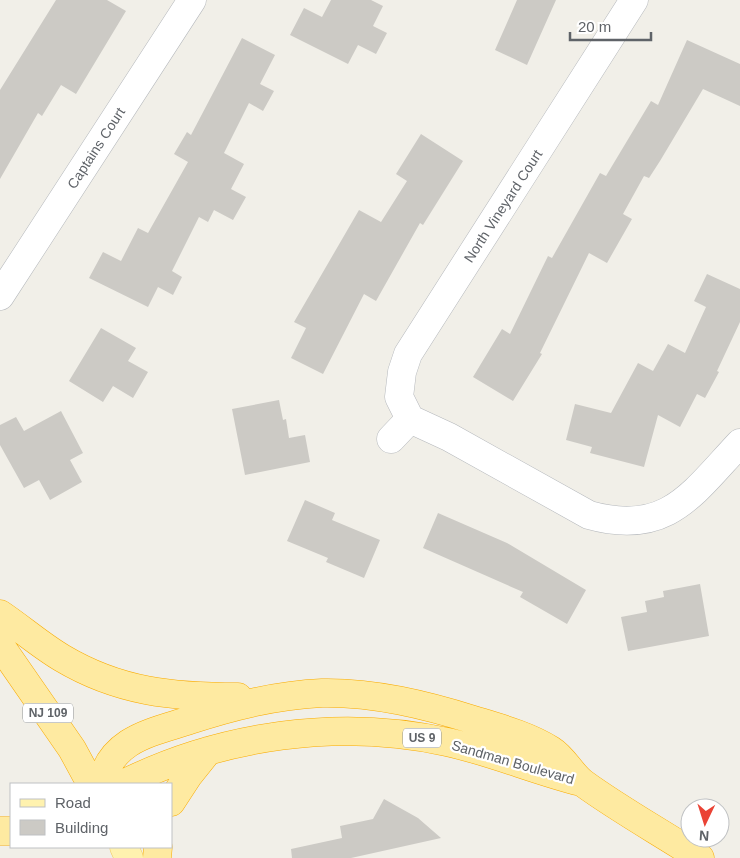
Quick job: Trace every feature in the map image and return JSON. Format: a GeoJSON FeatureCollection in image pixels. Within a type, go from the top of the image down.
{"type":"FeatureCollection","features":[{"type":"Feature","properties":{"kind":"highway"},"geometry":{"type":"LineString","coordinates":[[0,614],[61,658],[90,673],[120,684],[152,693],[184,696],[287,697]]}},
{"type":"Feature","properties":{"kind":"highway","name":"NJ 109"},"geometry":{"type":"LineString","coordinates":[[0,645],[72,749],[90,783]]}},
{"type":"Feature","properties":{"kind":"highway","name":"Sandman Boulevard"},"geometry":{"type":"LineString","coordinates":[[101,783],[104,770],[114,754],[140,737],[198,717],[287,697],[323,694],[357,695],[432,707],[507,730],[553,751],[581,782],[700,858]]}},
{"type":"Feature","properties":{"kind":"highway","name":"Sandman Boulevard"},"geometry":{"type":"LineString","coordinates":[[125,783],[150,771],[233,745],[299,734],[371,732],[447,742],[499,756],[541,772],[581,782]]}},
{"type":"Feature","properties":{"kind":"highway"},"geometry":{"type":"LineString","coordinates":[[172,800],[188,776],[208,752]]}},
{"type":"Feature","properties":{"kind":"street","name":"Captains Court"},"geometry":{"type":"LineString","coordinates":[[0,296],[192,0]]}},
{"type":"Feature","properties":{"kind":"street","name":"North Vineyard Court"},"geometry":{"type":"LineString","coordinates":[[410,418],[399,397],[402,372],[408,354],[634,0]]}},
{"type":"Feature","properties":{"kind":"street"},"geometry":{"type":"LineString","coordinates":[[391,439],[410,418],[449,437],[589,515],[612,522],[637,522],[661,516],[684,503],[740,443]]}},
{"type":"Feature","properties":{"kind":"building"},"geometry":{"type":"Polygon","coordinates":[[[56,0],[107,0],[126,11],[76,94],[61,85],[42,116],[38,113],[0,179],[0,90],[56,0]]]}},
{"type":"Feature","properties":{"kind":"building"},"geometry":{"type":"Polygon","coordinates":[[[331,0],[371,0],[383,6],[373,26],[387,33],[376,54],[358,45],[348,64],[290,35],[304,8],[322,17],[331,0]]]}},
{"type":"Feature","properties":{"kind":"building"},"geometry":{"type":"Polygon","coordinates":[[[517,0],[556,0],[527,65],[495,50],[517,0]]]}},
{"type":"Feature","properties":{"kind":"building"},"geometry":{"type":"Polygon","coordinates":[[[242,38],[275,55],[260,84],[274,91],[263,111],[249,103],[224,153],[244,164],[231,189],[246,197],[233,220],[214,210],[208,222],[199,217],[172,271],[182,277],[173,295],[158,287],[148,307],[89,278],[103,252],[121,261],[138,228],[148,233],[188,162],[174,154],[187,132],[191,135],[242,38]]]}},
{"type":"Feature","properties":{"kind":"building"},"geometry":{"type":"Polygon","coordinates":[[[687,40],[740,64],[740,106],[703,89],[649,178],[644,176],[623,214],[632,219],[607,263],[589,253],[540,353],[542,354],[513,401],[473,377],[502,329],[510,334],[548,256],[552,258],[600,173],[606,176],[651,101],[658,105],[687,40]]]}},
{"type":"Feature","properties":{"kind":"building"},"geometry":{"type":"Polygon","coordinates":[[[421,134],[463,161],[423,225],[420,223],[376,301],[364,294],[323,374],[291,358],[306,328],[294,322],[359,210],[381,222],[407,181],[396,174],[421,134]]]}},
{"type":"Feature","properties":{"kind":"building"},"geometry":{"type":"Polygon","coordinates":[[[707,274],[740,289],[740,322],[717,371],[719,372],[705,398],[697,394],[680,427],[658,415],[644,467],[590,453],[592,447],[566,440],[575,404],[611,413],[638,363],[653,371],[668,344],[685,353],[706,307],[694,301],[707,274]]]}},
{"type":"Feature","properties":{"kind":"building"},"geometry":{"type":"Polygon","coordinates":[[[101,328],[136,348],[128,361],[148,372],[133,398],[113,386],[103,402],[69,381],[101,328]]]}},
{"type":"Feature","properties":{"kind":"building"},"geometry":{"type":"Polygon","coordinates":[[[279,400],[283,420],[286,419],[289,438],[305,435],[310,462],[245,475],[232,409],[279,400]]]}},
{"type":"Feature","properties":{"kind":"building"},"geometry":{"type":"Polygon","coordinates":[[[61,411],[83,453],[70,460],[82,482],[50,500],[39,480],[24,488],[0,445],[0,425],[16,417],[24,431],[61,411]]]}},
{"type":"Feature","properties":{"kind":"building"},"geometry":{"type":"Polygon","coordinates":[[[305,500],[335,513],[332,520],[380,540],[364,578],[326,562],[328,558],[287,541],[305,500]]]}},
{"type":"Feature","properties":{"kind":"building"},"geometry":{"type":"Polygon","coordinates":[[[438,513],[507,543],[586,590],[567,624],[520,597],[523,592],[423,548],[438,513]]]}},
{"type":"Feature","properties":{"kind":"building"},"geometry":{"type":"Polygon","coordinates":[[[700,584],[709,636],[628,651],[621,617],[647,612],[645,601],[664,597],[663,591],[700,584]]]}},
{"type":"Feature","properties":{"kind":"building"},"geometry":{"type":"Polygon","coordinates":[[[384,799],[418,818],[441,838],[351,858],[292,858],[291,849],[342,838],[340,826],[373,819],[384,799]]]}}]}
